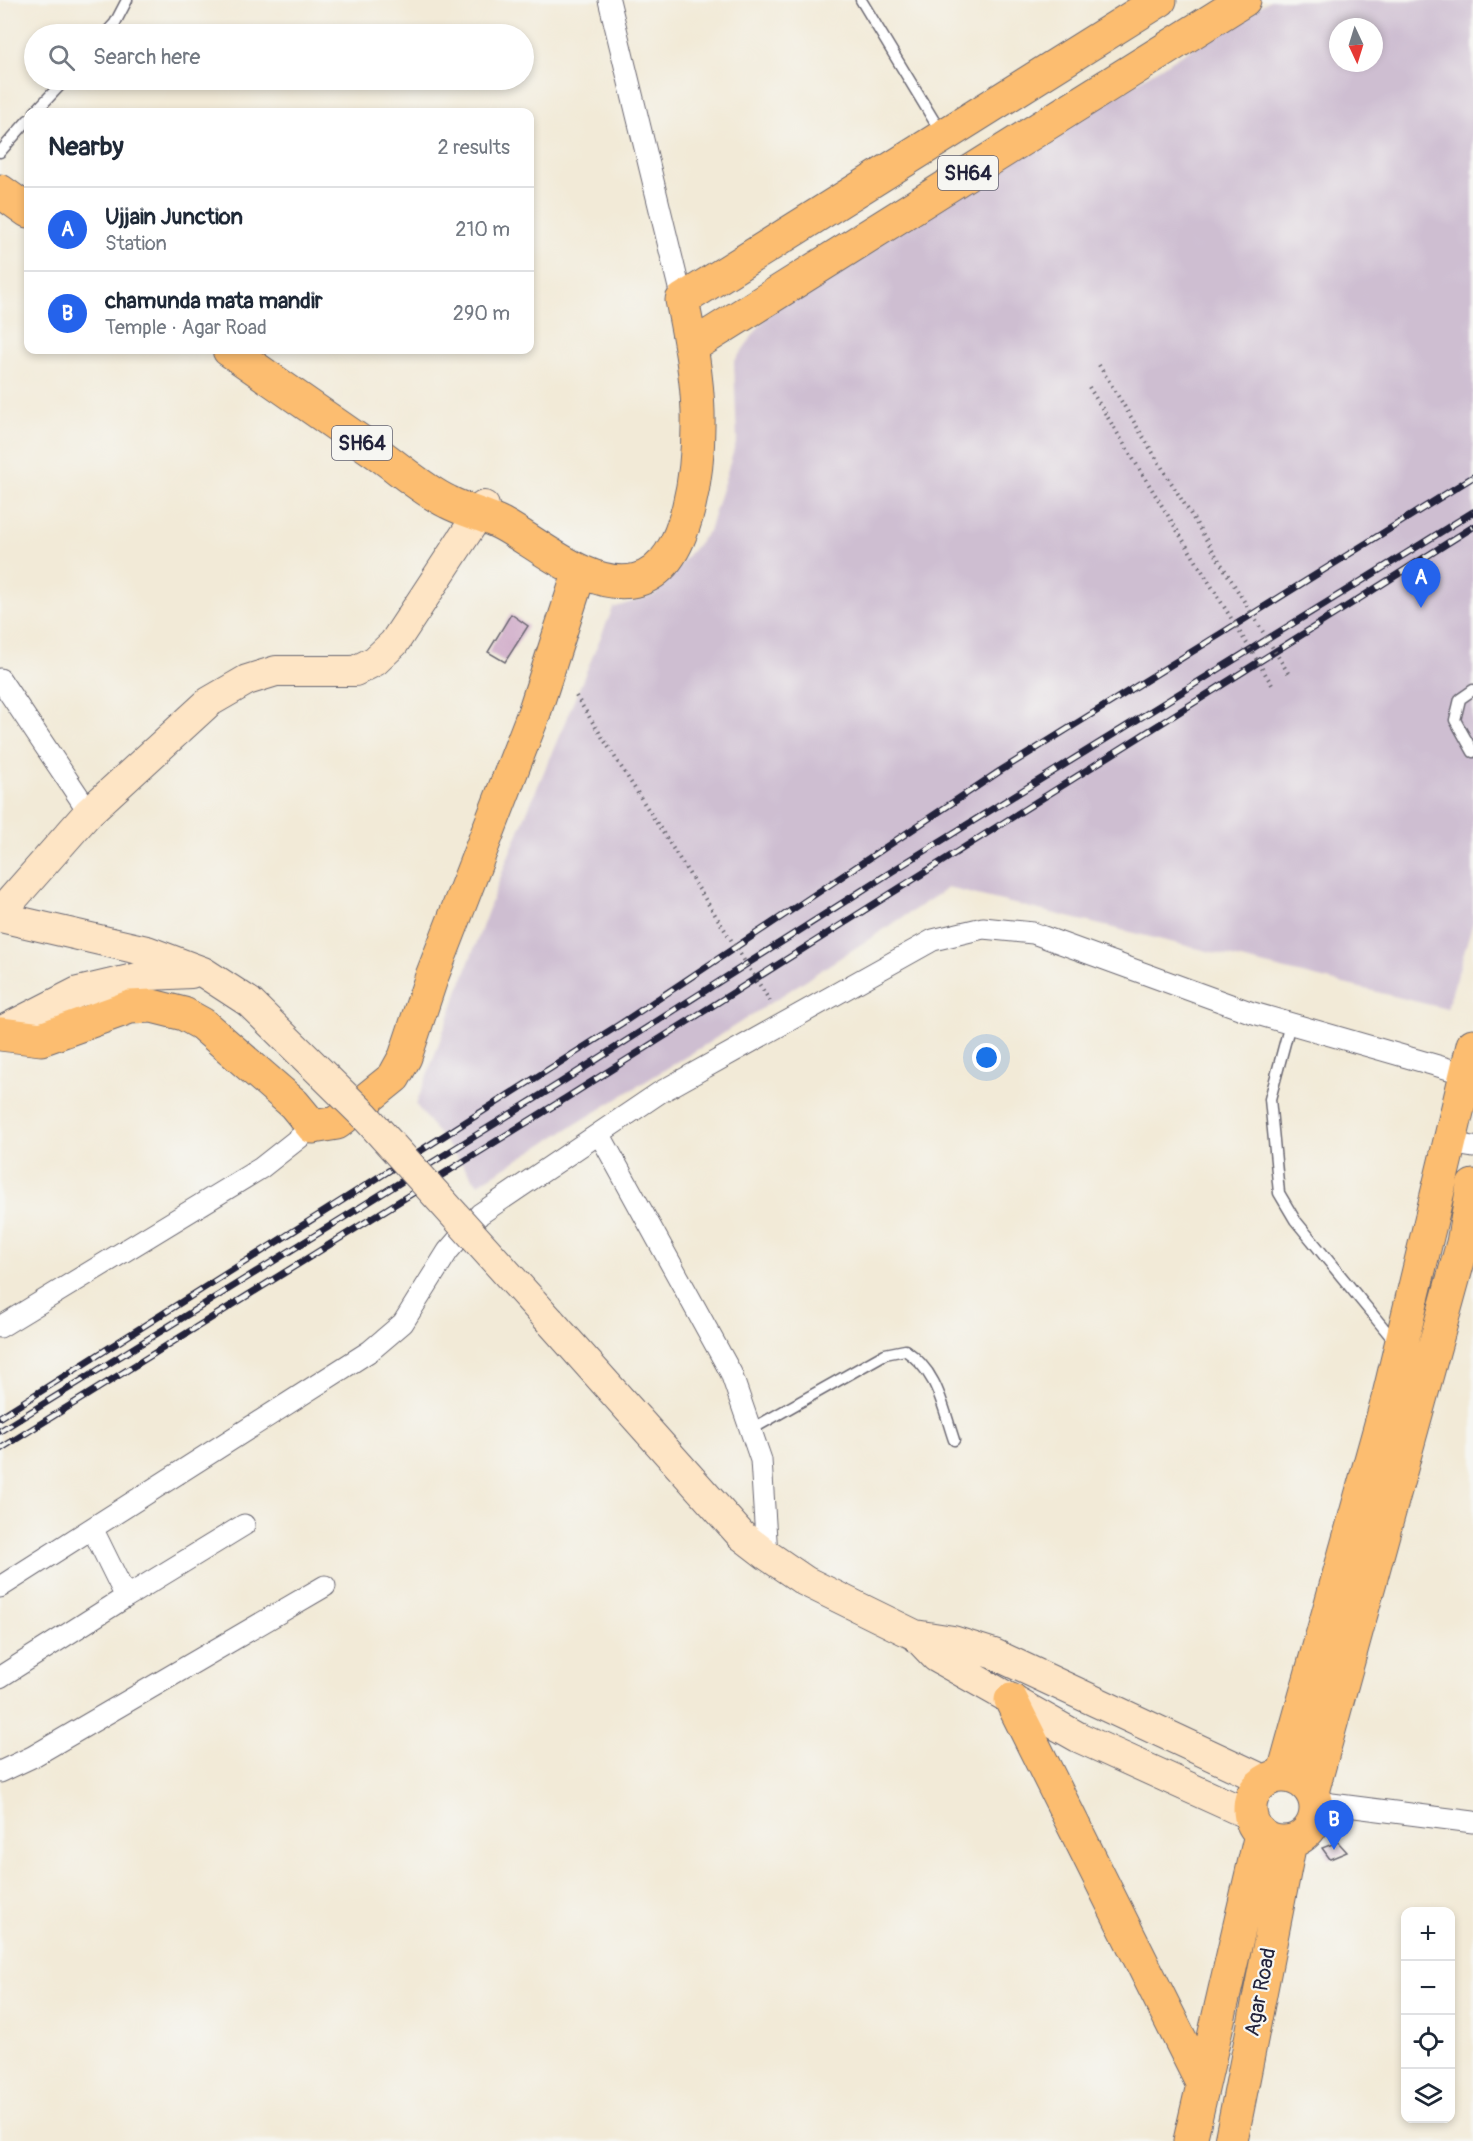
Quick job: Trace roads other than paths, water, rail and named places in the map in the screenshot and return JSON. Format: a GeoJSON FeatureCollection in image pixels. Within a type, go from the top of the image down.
{"type":"FeatureCollection","features":[{"type":"Feature","properties":{"kind":"main road","name":"SH64"},"geometry":{"type":"LineString","coordinates":[[235,354],[446,502],[488,515],[580,571],[616,581],[636,581],[655,573],[670,554],[683,525],[695,469],[698,412],[691,346],[682,300],[1160,0]]}},
{"type":"Feature","properties":{"kind":"main road","name":"SH64"},"geometry":{"type":"LineString","coordinates":[[691,346],[1244,0]]}},
{"type":"Feature","properties":{"kind":"main road"},"geometry":{"type":"LineString","coordinates":[[0,169],[24,184]]}},
{"type":"Feature","properties":{"kind":"main road"},"geometry":{"type":"LineString","coordinates":[[0,191],[24,208]]}},
{"type":"Feature","properties":{"kind":"main road","name":"SH64"},"geometry":{"type":"LineString","coordinates":[[273,354],[467,488],[488,515]]}},
{"type":"Feature","properties":{"kind":"main road"},"geometry":{"type":"LineString","coordinates":[[488,515],[394,643],[375,661],[355,671],[276,671],[247,680],[209,702],[89,812],[0,915],[147,951],[202,972],[249,1002],[365,1116],[741,1535],[805,1581],[915,1635],[952,1641],[994,1654],[1274,1778],[1294,1778],[1314,1797]]}},
{"type":"Feature","properties":{"kind":"main road"},"geometry":{"type":"LineString","coordinates":[[0,1033],[41,1039],[130,1007],[152,1006],[184,1014],[202,1024],[294,1104],[313,1127],[337,1123],[345,1117],[394,1077],[405,1057],[432,975],[534,713],[580,571]]}},
{"type":"Feature","properties":{"kind":"main road"},"geometry":{"type":"LineString","coordinates":[[0,1033],[78,992],[150,975],[202,972]]}},
{"type":"Feature","properties":{"kind":"main road","name":"Agar Road"},"geometry":{"type":"LineString","coordinates":[[1231,2141],[1267,1830],[1250,1803],[1254,1792],[1274,1778],[1461,1145],[1470,1060]]}},
{"type":"Feature","properties":{"kind":"main road"},"geometry":{"type":"LineString","coordinates":[[915,1635],[936,1657],[1078,1737],[1267,1830],[1309,1832],[1317,1812],[1314,1797],[1468,1245],[1473,1186]]}},
{"type":"Feature","properties":{"kind":"main road"},"geometry":{"type":"LineString","coordinates":[[1011,1700],[1203,2085]]}},
{"type":"Feature","properties":{"kind":"main road"},"geometry":{"type":"LineString","coordinates":[[1190,2141],[1267,1830]]}},
{"type":"Feature","properties":{"kind":"street"},"geometry":{"type":"LineString","coordinates":[[609,0],[682,300]]}},
{"type":"Feature","properties":{"kind":"street"},"geometry":{"type":"LineString","coordinates":[[0,679],[89,812]]}},
{"type":"Feature","properties":{"kind":"street"},"geometry":{"type":"LineString","coordinates":[[0,1587],[93,1530],[370,1351],[403,1323],[448,1251],[480,1214],[659,1094],[933,939],[983,928],[1033,933],[1250,1012],[1290,1024],[1470,1060]]}},
{"type":"Feature","properties":{"kind":"street"},"geometry":{"type":"LineString","coordinates":[[0,1327],[261,1168],[313,1127]]}},
{"type":"Feature","properties":{"kind":"street"},"geometry":{"type":"LineString","coordinates":[[600,1135],[703,1326],[731,1373],[752,1429],[760,1460],[768,1555]]}},
{"type":"Feature","properties":{"kind":"street"},"geometry":{"type":"LineString","coordinates":[[0,1677],[244,1525]]}},
{"type":"Feature","properties":{"kind":"street"},"geometry":{"type":"LineString","coordinates":[[93,1530],[126,1597]]}},
{"type":"Feature","properties":{"kind":"street"},"geometry":{"type":"LineString","coordinates":[[0,1772],[32,1756],[325,1586]]}},
{"type":"Feature","properties":{"kind":"street"},"geometry":{"type":"LineString","coordinates":[[1314,1797],[1473,1822]]}},
{"type":"Feature","properties":{"kind":"lane"},"geometry":{"type":"LineString","coordinates":[[114,24],[127,0]]}},
{"type":"Feature","properties":{"kind":"lane"},"geometry":{"type":"LineString","coordinates":[[861,0],[944,137]]}},
{"type":"Feature","properties":{"kind":"lane"},"geometry":{"type":"LineString","coordinates":[[39,108],[56,90]]}},
{"type":"Feature","properties":{"kind":"lane"},"geometry":{"type":"LineString","coordinates":[[0,152],[24,125]]}},
{"type":"Feature","properties":{"kind":"lane"},"geometry":{"type":"LineString","coordinates":[[1473,690],[1460,699],[1455,720],[1473,752]]}},
{"type":"Feature","properties":{"kind":"lane"},"geometry":{"type":"LineString","coordinates":[[1290,1024],[1270,1099],[1279,1193],[1295,1220],[1400,1348]]}},
{"type":"Feature","properties":{"kind":"lane"},"geometry":{"type":"LineString","coordinates":[[752,1429],[885,1354],[905,1350],[920,1360],[931,1374],[954,1440]]}},
{"type":"Feature","properties":{"kind":"railway"},"geometry":{"type":"LineString","coordinates":[[0,1417],[622,1023],[1000,771],[1473,477]]}},
{"type":"Feature","properties":{"kind":"railway"},"geometry":{"type":"LineString","coordinates":[[0,1431],[557,1085],[902,865],[1473,512]]}},
{"type":"Feature","properties":{"kind":"railway"},"geometry":{"type":"LineString","coordinates":[[0,1449],[566,1098],[1473,527]]}},
{"type":"Feature","properties":{"kind":"place","name":"Ujjain Junction"},"geometry":{"type":"Point","coordinates":[1421,608]}},
{"type":"Feature","properties":{"kind":"place","name":"chamunda mata mandir"},"geometry":{"type":"Point","coordinates":[1334,1850]}}]}
